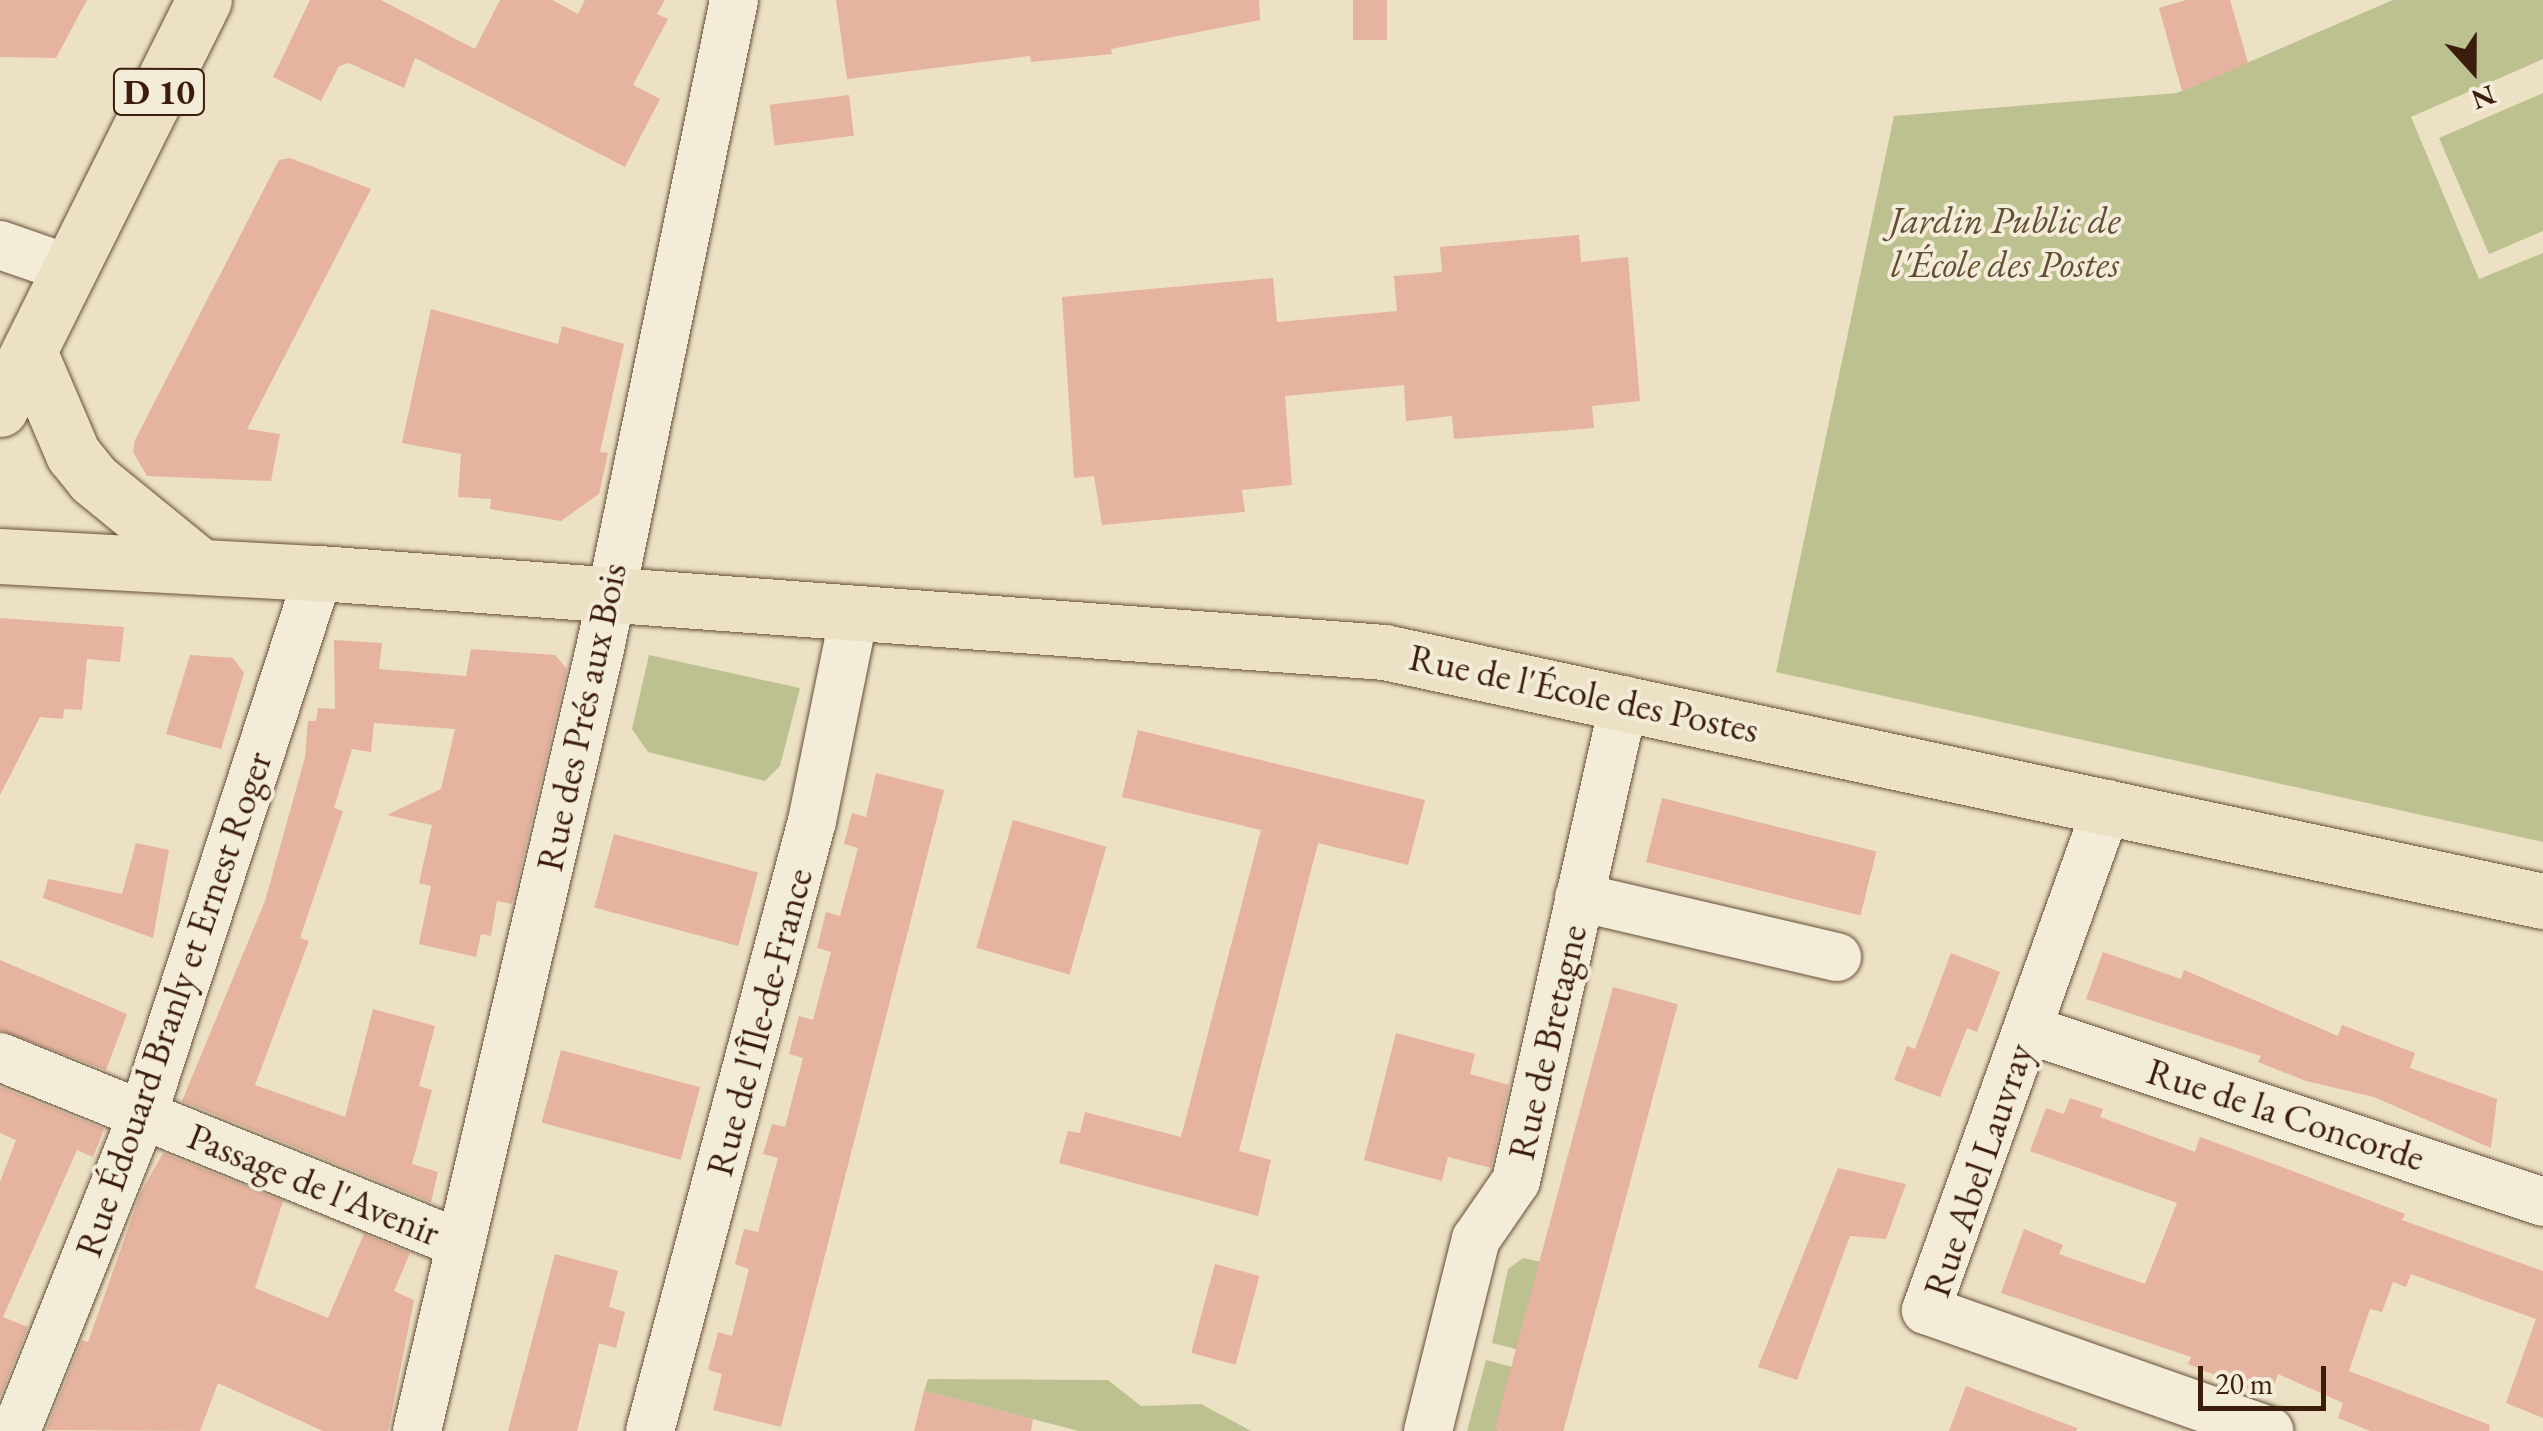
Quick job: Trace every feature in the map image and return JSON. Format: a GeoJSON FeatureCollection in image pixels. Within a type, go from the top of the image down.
{"type":"FeatureCollection","features":[{"type":"Feature","properties":{"kind":"main road","name":"D 10"},"geometry":{"type":"LineString","coordinates":[[0,409],[31,356],[72,270],[188,6]]}},
{"type":"Feature","properties":{"kind":"main road"},"geometry":{"type":"LineString","coordinates":[[31,356],[65,442],[83,467],[201,567]]}},
{"type":"Feature","properties":{"kind":"main road","name":"Rue de l'École des Postes"},"geometry":{"type":"LineString","coordinates":[[0,556],[318,573],[610,599],[855,610],[1384,652],[1624,700],[2543,901]]}},
{"type":"Feature","properties":{"kind":"street","name":"Rue des Prés aux Bois"},"geometry":{"type":"LineString","coordinates":[[418,1431],[461,1244],[542,973],[610,599],[734,0]]}},
{"type":"Feature","properties":{"kind":"street"},"geometry":{"type":"LineString","coordinates":[[0,245],[72,270]]}},
{"type":"Feature","properties":{"kind":"street","name":"Rue Édouard Branly et Ernest Roger"},"geometry":{"type":"LineString","coordinates":[[16,1431],[143,1114],[318,573]]}},
{"type":"Feature","properties":{"kind":"street","name":"Rue de l'Île-de-France"},"geometry":{"type":"LineString","coordinates":[[662,1428],[812,821],[855,610]]}},
{"type":"Feature","properties":{"kind":"street","name":"Rue de Bretagne"},"geometry":{"type":"LineString","coordinates":[[1428,1431],[1476,1240],[1516,1181],[1624,700]]}},
{"type":"Feature","properties":{"kind":"street","name":"Rue Abel Lauvray"},"geometry":{"type":"LineString","coordinates":[[2108,804],[1926,1310],[2268,1431]]}},
{"type":"Feature","properties":{"kind":"street"},"geometry":{"type":"LineString","coordinates":[[1579,897],[1837,957]]}},
{"type":"Feature","properties":{"kind":"street","name":"Rue de la Concorde"},"geometry":{"type":"LineString","coordinates":[[2027,1028],[2543,1202]]}},
{"type":"Feature","properties":{"kind":"street","name":"Passage de l'Avenir"},"geometry":{"type":"LineString","coordinates":[[0,1058],[461,1244]]}},
{"type":"Feature","properties":{"kind":"green space","name":"Jardin Public de l'École des Postes"},"geometry":{"type":"Polygon","coordinates":[[[2393,0],[2543,0],[2543,59],[2411,117],[2479,279],[2543,253],[2543,842],[1776,672],[1894,116],[2177,93],[2393,0]]]}},
{"type":"Feature","properties":{"kind":"green space"},"geometry":{"type":"Polygon","coordinates":[[[2543,93],[2543,231],[2489,254],[2439,138],[2543,93]]]}},
{"type":"Feature","properties":{"kind":"green space"},"geometry":{"type":"Polygon","coordinates":[[[649,655],[800,688],[780,766],[765,781],[648,752],[632,729],[649,655]]]}},
{"type":"Feature","properties":{"kind":"green space"},"geometry":{"type":"Polygon","coordinates":[[[1523,1258],[1542,1262],[1520,1350],[1492,1343],[1508,1269],[1523,1258]]]}},
{"type":"Feature","properties":{"kind":"green space"},"geometry":{"type":"Polygon","coordinates":[[[1486,1360],[1515,1368],[1498,1431],[1467,1431],[1486,1360]]]}},
{"type":"Feature","properties":{"kind":"green space"},"geometry":{"type":"Polygon","coordinates":[[[928,1379],[1108,1380],[1141,1406],[1201,1404],[1251,1431],[1079,1431],[924,1391],[928,1379]]]}},
{"type":"Feature","properties":{"kind":"building"},"geometry":{"type":"Polygon","coordinates":[[[0,0],[87,0],[56,58],[0,57],[0,0]]]}},
{"type":"Feature","properties":{"kind":"building"},"geometry":{"type":"Polygon","coordinates":[[[310,0],[381,0],[475,49],[500,0],[552,0],[578,14],[585,0],[665,0],[657,14],[668,19],[633,85],[660,99],[625,167],[415,58],[404,88],[349,63],[339,66],[321,101],[273,77],[310,0]]]}},
{"type":"Feature","properties":{"kind":"building"},"geometry":{"type":"Polygon","coordinates":[[[836,0],[1259,0],[1260,20],[1111,49],[1112,54],[1031,62],[1030,56],[847,79],[836,0]]]}},
{"type":"Feature","properties":{"kind":"building"},"geometry":{"type":"Polygon","coordinates":[[[1353,0],[1387,0],[1387,40],[1353,40],[1353,0]]]}},
{"type":"Feature","properties":{"kind":"building"},"geometry":{"type":"Polygon","coordinates":[[[2186,0],[2230,0],[2248,63],[2182,91],[2159,8],[2186,0]]]}},
{"type":"Feature","properties":{"kind":"building"},"geometry":{"type":"Polygon","coordinates":[[[849,95],[854,136],[775,145],[770,105],[849,95]]]}},
{"type":"Feature","properties":{"kind":"building"},"geometry":{"type":"Polygon","coordinates":[[[290,158],[371,189],[247,429],[280,434],[271,481],[147,476],[133,452],[135,440],[279,160],[290,158]]]}},
{"type":"Feature","properties":{"kind":"building"},"geometry":{"type":"Polygon","coordinates":[[[1579,235],[1581,262],[1628,257],[1640,401],[1592,406],[1594,428],[1454,439],[1452,416],[1406,421],[1404,385],[1285,396],[1292,485],[1242,490],[1245,512],[1102,525],[1094,476],[1074,478],[1062,297],[1273,278],[1277,322],[1397,311],[1394,276],[1442,272],[1440,247],[1579,235]]]}},
{"type":"Feature","properties":{"kind":"building"},"geometry":{"type":"Polygon","coordinates":[[[431,309],[558,344],[562,326],[624,344],[600,452],[608,453],[599,494],[561,521],[490,509],[491,499],[458,497],[461,454],[402,443],[431,309]]]}},
{"type":"Feature","properties":{"kind":"building"},"geometry":{"type":"Polygon","coordinates":[[[0,618],[124,627],[120,662],[87,659],[82,710],[64,709],[63,719],[40,717],[0,795],[0,618]]]}},
{"type":"Feature","properties":{"kind":"building"},"geometry":{"type":"Polygon","coordinates":[[[334,640],[382,643],[379,669],[466,676],[471,649],[555,655],[567,669],[512,904],[497,901],[491,936],[481,934],[476,957],[419,944],[431,886],[419,883],[432,825],[387,815],[441,789],[455,729],[374,723],[371,752],[352,749],[334,808],[343,811],[300,938],[309,941],[255,1085],[345,1117],[373,1009],[435,1026],[419,1086],[432,1090],[412,1164],[438,1172],[431,1202],[182,1101],[265,901],[305,757],[308,721],[316,721],[318,708],[335,709],[334,640]]]}},
{"type":"Feature","properties":{"kind":"building"},"geometry":{"type":"Polygon","coordinates":[[[190,655],[233,658],[244,673],[221,749],[166,734],[190,655]]]}},
{"type":"Feature","properties":{"kind":"building"},"geometry":{"type":"Polygon","coordinates":[[[1138,730],[1425,800],[1408,865],[1318,843],[1239,1151],[1271,1160],[1258,1216],[1059,1163],[1068,1131],[1080,1133],[1085,1112],[1181,1137],[1261,830],[1122,797],[1138,730]]]}},
{"type":"Feature","properties":{"kind":"building"},"geometry":{"type":"Polygon","coordinates":[[[876,773],[944,790],[781,1427],[713,1410],[722,1374],[708,1370],[718,1332],[732,1336],[749,1269],[735,1264],[744,1229],[758,1232],[778,1158],[763,1154],[772,1124],[785,1127],[803,1058],[789,1054],[799,1016],[813,1020],[831,952],[817,948],[826,912],[840,916],[858,848],[844,844],[852,813],[866,817],[876,773]]]}},
{"type":"Feature","properties":{"kind":"building"},"geometry":{"type":"Polygon","coordinates":[[[1662,798],[1876,851],[1860,916],[1646,862],[1662,798]]]}},
{"type":"Feature","properties":{"kind":"building"},"geometry":{"type":"Polygon","coordinates":[[[1013,820],[1106,847],[1070,975],[976,948],[1013,820]]]}},
{"type":"Feature","properties":{"kind":"building"},"geometry":{"type":"Polygon","coordinates":[[[614,834],[758,873],[738,946],[594,907],[614,834]]]}},
{"type":"Feature","properties":{"kind":"building"},"geometry":{"type":"Polygon","coordinates":[[[136,843],[169,850],[153,938],[43,898],[48,879],[122,894],[136,843]]]}},
{"type":"Feature","properties":{"kind":"building"},"geometry":{"type":"Polygon","coordinates":[[[2103,952],[2181,979],[2184,970],[2338,1036],[2342,1025],[2415,1053],[2410,1068],[2497,1099],[2491,1148],[2374,1097],[2306,1081],[2258,1062],[2261,1056],[2086,999],[2103,952]]]}},
{"type":"Feature","properties":{"kind":"building"},"geometry":{"type":"Polygon","coordinates":[[[1951,953],[2000,972],[1977,1032],[1967,1028],[1940,1097],[1894,1080],[1907,1046],[1915,1049],[1951,953]]]}},
{"type":"Feature","properties":{"kind":"building"},"geometry":{"type":"Polygon","coordinates":[[[0,960],[127,1014],[106,1070],[0,1030],[0,960]]]}},
{"type":"Feature","properties":{"kind":"building"},"geometry":{"type":"Polygon","coordinates":[[[1613,987],[1678,1004],[1563,1431],[1494,1429],[1613,987]]]}},
{"type":"Feature","properties":{"kind":"building"},"geometry":{"type":"Polygon","coordinates":[[[1396,1033],[1475,1054],[1470,1074],[1509,1085],[1491,1168],[1448,1157],[1442,1181],[1364,1160],[1396,1033]]]}},
{"type":"Feature","properties":{"kind":"building"},"geometry":{"type":"Polygon","coordinates":[[[561,1050],[700,1087],[681,1160],[542,1122],[561,1050]]]}},
{"type":"Feature","properties":{"kind":"building"},"geometry":{"type":"Polygon","coordinates":[[[0,1087],[104,1129],[93,1157],[77,1150],[3,1317],[28,1327],[0,1397],[0,1182],[16,1140],[0,1133],[0,1087]]]}},
{"type":"Feature","properties":{"kind":"building"},"geometry":{"type":"Polygon","coordinates":[[[2070,1098],[2103,1109],[2100,1117],[2195,1152],[2200,1137],[2405,1214],[2402,1220],[2543,1271],[2543,1418],[2506,1403],[2536,1319],[2411,1274],[2406,1287],[2393,1282],[2382,1312],[2370,1309],[2349,1371],[2490,1425],[2489,1431],[2370,1431],[2338,1418],[2343,1403],[2278,1374],[2271,1394],[2254,1391],[2188,1364],[2191,1357],[2001,1293],[2024,1229],[2063,1245],[2059,1254],[2145,1284],[2177,1203],[2030,1151],[2046,1108],[2064,1114],[2070,1098]]]}},
{"type":"Feature","properties":{"kind":"building"},"geometry":{"type":"Polygon","coordinates":[[[163,1153],[283,1201],[255,1288],[328,1318],[364,1234],[410,1253],[394,1291],[414,1300],[388,1431],[323,1431],[218,1383],[200,1431],[46,1430],[82,1340],[88,1342],[141,1192],[163,1153]]]}},
{"type":"Feature","properties":{"kind":"building"},"geometry":{"type":"Polygon","coordinates":[[[1838,1168],[1906,1184],[1886,1239],[1850,1236],[1797,1380],[1758,1367],[1838,1168]]]}},
{"type":"Feature","properties":{"kind":"building"},"geometry":{"type":"Polygon","coordinates":[[[555,1254],[618,1271],[609,1307],[625,1312],[616,1348],[599,1343],[577,1431],[508,1431],[555,1254]]]}},
{"type":"Feature","properties":{"kind":"building"},"geometry":{"type":"Polygon","coordinates":[[[1215,1264],[1259,1276],[1236,1365],[1191,1353],[1215,1264]]]}},
{"type":"Feature","properties":{"kind":"building"},"geometry":{"type":"Polygon","coordinates":[[[1966,1386],[2077,1428],[2076,1431],[1949,1431],[1966,1386]]]}},
{"type":"Feature","properties":{"kind":"building"},"geometry":{"type":"Polygon","coordinates":[[[924,1391],[1033,1419],[1031,1431],[914,1431],[924,1391]]]}}]}
